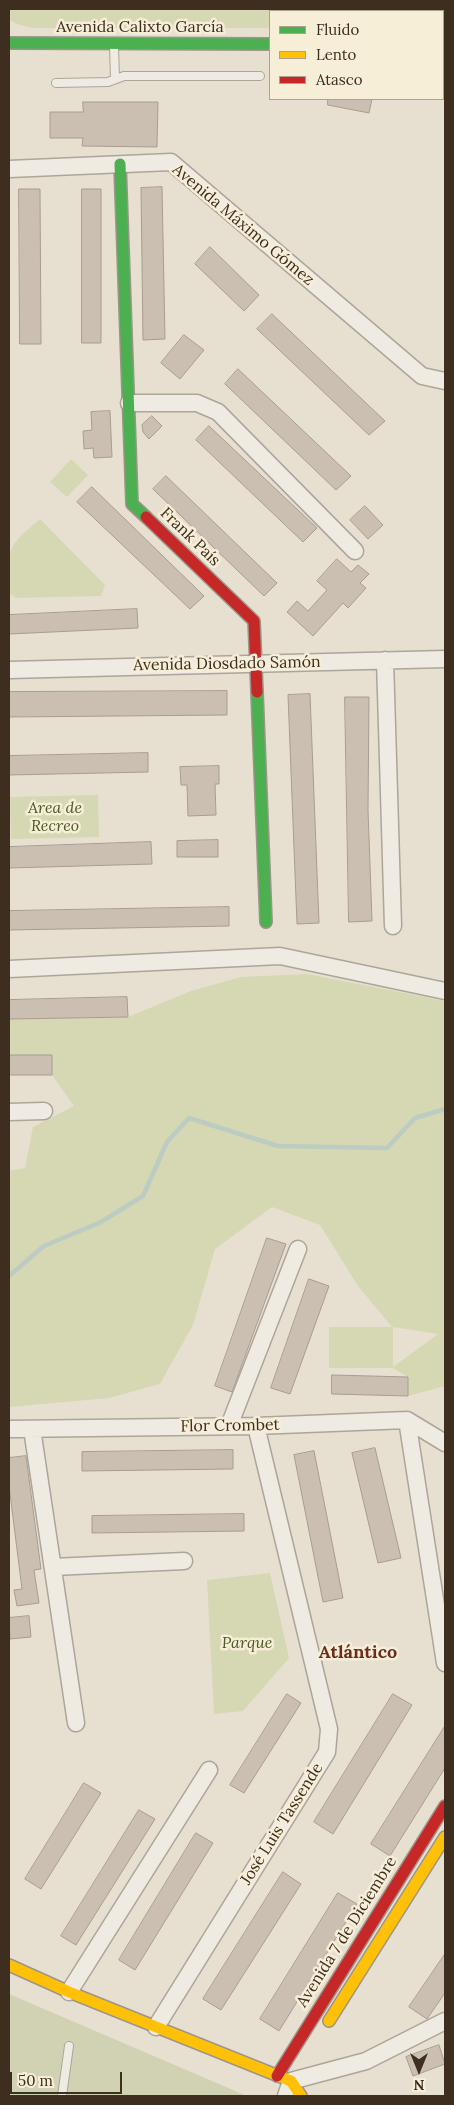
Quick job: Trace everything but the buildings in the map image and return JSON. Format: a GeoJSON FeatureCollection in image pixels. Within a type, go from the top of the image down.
{"type":"FeatureCollection","features":[{"type":"Feature","properties":{"kind":"street","name":"Avenida Calixto García"},"geometry":{"type":"LineString","coordinates":[[9,42],[269,44]]}},
{"type":"Feature","properties":{"kind":"street","name":"Avenida Máximo Gómez"},"geometry":{"type":"LineString","coordinates":[[9,170],[171,162],[422,376],[445,381]]}},
{"type":"Feature","properties":{"kind":"street","name":"Frank País"},"geometry":{"type":"LineString","coordinates":[[120,164],[132,504],[254,621],[266,922]]}},
{"type":"Feature","properties":{"kind":"street"},"geometry":{"type":"LineString","coordinates":[[129,403],[197,403],[218,412],[356,551]]}},
{"type":"Feature","properties":{"kind":"street","name":"Avenida Diosdado Samón"},"geometry":{"type":"LineString","coordinates":[[9,670],[445,659]]}},
{"type":"Feature","properties":{"kind":"street"},"geometry":{"type":"LineString","coordinates":[[385,660],[393,926]]}},
{"type":"Feature","properties":{"kind":"street"},"geometry":{"type":"LineString","coordinates":[[9,969],[280,956],[445,991]]}},
{"type":"Feature","properties":{"kind":"street"},"geometry":{"type":"LineString","coordinates":[[9,1112],[44,1111]]}},
{"type":"Feature","properties":{"kind":"street"},"geometry":{"type":"LineString","coordinates":[[229,1426],[298,1249]]}},
{"type":"Feature","properties":{"kind":"street"},"geometry":{"type":"LineString","coordinates":[[407,1420],[445,1443]]}},
{"type":"Feature","properties":{"kind":"street"},"geometry":{"type":"LineString","coordinates":[[407,1420],[445,1663]]}},
{"type":"Feature","properties":{"kind":"street","name":"Flor Crombet"},"geometry":{"type":"LineString","coordinates":[[9,1430],[256,1426],[407,1420]]}},
{"type":"Feature","properties":{"kind":"street","name":"José Luis Tassende"},"geometry":{"type":"LineString","coordinates":[[156,2027],[327,1752],[328,1729],[256,1426]]}},
{"type":"Feature","properties":{"kind":"street"},"geometry":{"type":"LineString","coordinates":[[32,1429],[76,1723]]}},
{"type":"Feature","properties":{"kind":"street"},"geometry":{"type":"LineString","coordinates":[[53,1567],[184,1561]]}},
{"type":"Feature","properties":{"kind":"street"},"geometry":{"type":"LineString","coordinates":[[69,1992],[209,1770]]}},
{"type":"Feature","properties":{"kind":"street","name":"Avenida 7 de Diciembre"},"geometry":{"type":"LineString","coordinates":[[285,2084],[445,1806]]}},
{"type":"Feature","properties":{"kind":"street","name":"Avenida 7 de Diciembre"},"geometry":{"type":"LineString","coordinates":[[323,2031],[445,1837]]}},
{"type":"Feature","properties":{"kind":"street"},"geometry":{"type":"LineString","coordinates":[[9,1965],[285,2084],[301,2096]]}},
{"type":"Feature","properties":{"kind":"street"},"geometry":{"type":"LineString","coordinates":[[285,2084],[366,2061],[445,2021]]}},
{"type":"Feature","properties":{"kind":"street"},"geometry":{"type":"LineString","coordinates":[[285,2084],[302,2064]]}},
{"type":"Feature","properties":{"kind":"lane"},"geometry":{"type":"LineString","coordinates":[[114,42],[115,79]]}},
{"type":"Feature","properties":{"kind":"lane"},"geometry":{"type":"LineString","coordinates":[[56,83],[108,82],[124,76],[260,76]]}},
{"type":"Feature","properties":{"kind":"lane"},"geometry":{"type":"LineString","coordinates":[[62,2096],[69,2046]]}},
{"type":"Feature","properties":{"kind":"green space"},"geometry":{"type":"Polygon","coordinates":[[[9,9],[282,9],[269,10],[269,27],[266,28],[33,28],[17,24],[9,19],[9,9]]]}},
{"type":"Feature","properties":{"kind":"green space"},"geometry":{"type":"Polygon","coordinates":[[[71,459],[88,475],[67,497],[50,482],[71,459]]]}},
{"type":"Feature","properties":{"kind":"green space"},"geometry":{"type":"Polygon","coordinates":[[[40,519],[105,585],[101,596],[16,598],[9,593],[9,558],[11,550],[20,537],[40,519]]]}},
{"type":"Feature","properties":{"kind":"green space","name":"Area de Recreo"},"geometry":{"type":"Polygon","coordinates":[[[98,795],[99,837],[11,839],[10,797],[98,795]]]}},
{"type":"Feature","properties":{"kind":"green space"},"geometry":{"type":"Polygon","coordinates":[[[307,974],[445,1001],[445,1386],[408,1396],[408,1377],[393,1368],[329,1368],[329,1327],[392,1327],[358,1286],[320,1225],[272,1207],[215,1249],[193,1325],[160,1384],[109,1398],[9,1407],[9,1171],[25,1168],[33,1127],[74,1106],[52,1075],[52,1055],[9,1055],[9,1019],[128,1017],[191,991],[241,977],[307,974]],[[393,1327],[393,1367],[438,1334],[393,1327]]]}},
{"type":"Feature","properties":{"kind":"green space","name":"Parque"},"geometry":{"type":"Polygon","coordinates":[[[270,1573],[289,1658],[243,1711],[214,1714],[207,1580],[270,1573]]]}},
{"type":"Feature","properties":{"kind":"green space"},"geometry":{"type":"Polygon","coordinates":[[[9,1994],[247,2096],[9,2096],[9,1994]]]}},
{"type":"Feature","properties":{"kind":"waterway"},"geometry":{"type":"LineString","coordinates":[[9,1276],[44,1246],[101,1222],[143,1196],[167,1142],[189,1118],[278,1146],[387,1148],[415,1118],[445,1109]]}},
{"type":"Feature","properties":{"kind":"traffic: fast"},"geometry":{"type":"LineString","coordinates":[[9,43],[269,44]]}},
{"type":"Feature","properties":{"kind":"traffic: fast"},"geometry":{"type":"LineString","coordinates":[[120,164],[132,504],[146,517]]}},
{"type":"Feature","properties":{"kind":"traffic: fast"},"geometry":{"type":"LineString","coordinates":[[257,692],[266,922]]}},
{"type":"Feature","properties":{"kind":"traffic: slow"},"geometry":{"type":"LineString","coordinates":[[329,2021],[445,1837]]}},
{"type":"Feature","properties":{"kind":"traffic: slow"},"geometry":{"type":"LineString","coordinates":[[9,1965],[69,1992],[291,2081],[301,2096]]}},
{"type":"Feature","properties":{"kind":"traffic: jam"},"geometry":{"type":"LineString","coordinates":[[146,517],[254,621],[257,692]]}},
{"type":"Feature","properties":{"kind":"traffic: jam"},"geometry":{"type":"LineString","coordinates":[[277,2076],[445,1806]]}},
{"type":"Feature","properties":{"kind":"district","name":"Atlántico"},"geometry":{"type":"Point","coordinates":[358,1653]}}]}
